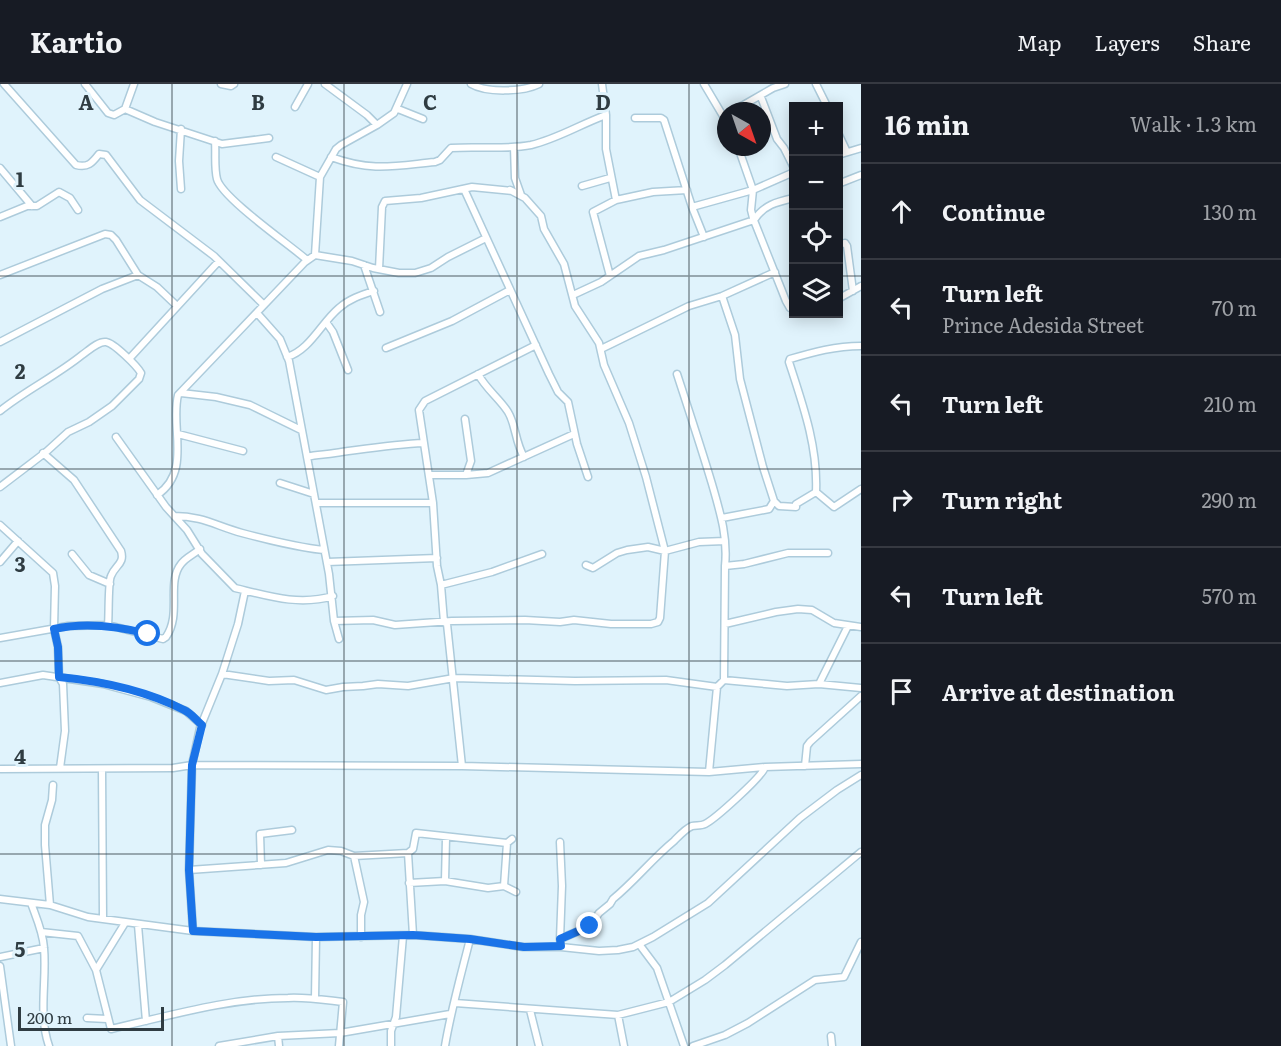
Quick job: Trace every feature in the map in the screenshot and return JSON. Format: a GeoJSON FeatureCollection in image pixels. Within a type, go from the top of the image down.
{"type":"FeatureCollection","features":[{"type":"Feature","properties":{"kind":"street"},"geometry":{"type":"LineString","coordinates":[[4,84],[76,165],[84,167],[90,165],[99,154],[106,155],[140,200],[219,261],[264,305]]}},
{"type":"Feature","properties":{"kind":"street"},"geometry":{"type":"LineString","coordinates":[[85,84],[108,112],[114,115],[125,109],[134,84]]}},
{"type":"Feature","properties":{"kind":"street"},"geometry":{"type":"LineString","coordinates":[[221,84],[231,86],[234,84]]}},
{"type":"Feature","properties":{"kind":"street"},"geometry":{"type":"LineString","coordinates":[[295,107],[309,84]]}},
{"type":"Feature","properties":{"kind":"street"},"geometry":{"type":"LineString","coordinates":[[326,84],[377,125]]}},
{"type":"Feature","properties":{"kind":"street"},"geometry":{"type":"LineString","coordinates":[[315,255],[320,177],[336,149],[346,141],[377,125],[398,109],[407,84]]}},
{"type":"Feature","properties":{"kind":"street"},"geometry":{"type":"LineString","coordinates":[[471,84],[481,89],[497,90],[531,87],[538,84]]}},
{"type":"Feature","properties":{"kind":"street"},"geometry":{"type":"LineString","coordinates":[[602,84],[606,115],[606,149],[616,200]]}},
{"type":"Feature","properties":{"kind":"street"},"geometry":{"type":"LineString","coordinates":[[704,84],[717,104]]}},
{"type":"Feature","properties":{"kind":"street"},"geometry":{"type":"LineString","coordinates":[[751,102],[773,88],[785,84]]}},
{"type":"Feature","properties":{"kind":"street"},"geometry":{"type":"LineString","coordinates":[[816,84],[826,102]]}},
{"type":"Feature","properties":{"kind":"street"},"geometry":{"type":"LineString","coordinates":[[761,97],[777,139],[789,159]]}},
{"type":"Feature","properties":{"kind":"street"},"geometry":{"type":"LineString","coordinates":[[125,109],[148,120],[222,144],[269,138]]}},
{"type":"Feature","properties":{"kind":"street"},"geometry":{"type":"LineString","coordinates":[[398,109],[423,118]]}},
{"type":"Feature","properties":{"kind":"street"},"geometry":{"type":"LineString","coordinates":[[331,157],[364,167],[438,161],[451,148],[532,145],[606,115]]}},
{"type":"Feature","properties":{"kind":"street"},"geometry":{"type":"LineString","coordinates":[[635,118],[662,118],[664,120],[704,237]]}},
{"type":"Feature","properties":{"kind":"street"},"geometry":{"type":"LineString","coordinates":[[181,129],[178,161],[181,189]]}},
{"type":"Feature","properties":{"kind":"street"},"geometry":{"type":"LineString","coordinates":[[215,141],[217,181],[233,200],[277,238],[308,260]]}},
{"type":"Feature","properties":{"kind":"street"},"geometry":{"type":"LineString","coordinates":[[843,144],[847,152]]}},
{"type":"Feature","properties":{"kind":"street"},"geometry":{"type":"LineString","coordinates":[[514,147],[515,178],[521,195]]}},
{"type":"Feature","properties":{"kind":"street"},"geometry":{"type":"LineString","coordinates":[[843,153],[861,148]]}},
{"type":"Feature","properties":{"kind":"street"},"geometry":{"type":"LineString","coordinates":[[741,156],[753,190],[751,210],[754,220],[789,306]]}},
{"type":"Feature","properties":{"kind":"street"},"geometry":{"type":"LineString","coordinates":[[276,157],[320,177]]}},
{"type":"Feature","properties":{"kind":"street"},"geometry":{"type":"LineString","coordinates":[[0,168],[32,206]]}},
{"type":"Feature","properties":{"kind":"street"},"geometry":{"type":"LineString","coordinates":[[692,207],[753,190],[789,172]]}},
{"type":"Feature","properties":{"kind":"street"},"geometry":{"type":"LineString","coordinates":[[843,182],[861,175]]}},
{"type":"Feature","properties":{"kind":"street"},"geometry":{"type":"LineString","coordinates":[[510,190],[515,178]]}},
{"type":"Feature","properties":{"kind":"street"},"geometry":{"type":"LineString","coordinates":[[582,186],[610,178]]}},
{"type":"Feature","properties":{"kind":"street"},"geometry":{"type":"LineString","coordinates":[[334,621],[373,620],[395,625],[574,620],[610,624],[655,623],[661,615],[664,551],[643,467],[629,423],[604,365],[601,349],[575,306],[564,264],[544,229],[541,216],[521,195],[510,190],[472,187],[421,198],[385,201],[382,207],[379,269]]}},
{"type":"Feature","properties":{"kind":"street"},"geometry":{"type":"LineString","coordinates":[[464,189],[558,392],[568,402],[574,434],[588,477]]}},
{"type":"Feature","properties":{"kind":"street"},"geometry":{"type":"LineString","coordinates":[[610,276],[593,212],[616,200],[653,192],[687,190]]}},
{"type":"Feature","properties":{"kind":"street"},"geometry":{"type":"LineString","coordinates":[[0,217],[37,206],[59,192],[69,198],[78,210]]}},
{"type":"Feature","properties":{"kind":"street"},"geometry":{"type":"LineString","coordinates":[[573,295],[610,276],[639,256],[754,220],[759,212],[772,203],[789,199]]}},
{"type":"Feature","properties":{"kind":"street"},"geometry":{"type":"LineString","coordinates":[[0,275],[105,234],[111,235],[138,275],[157,287],[177,306]]}},
{"type":"Feature","properties":{"kind":"street"},"geometry":{"type":"LineString","coordinates":[[157,495],[168,486],[174,471],[178,451],[177,400],[181,393],[308,260],[315,255],[407,274],[424,271],[486,238]]}},
{"type":"Feature","properties":{"kind":"street"},"geometry":{"type":"LineString","coordinates":[[843,243],[847,246],[853,291]]}},
{"type":"Feature","properties":{"kind":"street"},"geometry":{"type":"LineString","coordinates":[[129,359],[219,261]]}},
{"type":"Feature","properties":{"kind":"street"},"geometry":{"type":"LineString","coordinates":[[364,264],[380,312]]}},
{"type":"Feature","properties":{"kind":"street"},"geometry":{"type":"LineString","coordinates":[[601,349],[689,306],[722,296],[775,272]]}},
{"type":"Feature","properties":{"kind":"street"},"geometry":{"type":"LineString","coordinates":[[0,342],[102,289],[138,275]]}},
{"type":"Feature","properties":{"kind":"street"},"geometry":{"type":"LineString","coordinates":[[843,297],[861,286]]}},
{"type":"Feature","properties":{"kind":"street"},"geometry":{"type":"LineString","coordinates":[[386,348],[452,321],[510,290]]}},
{"type":"Feature","properties":{"kind":"street"},"geometry":{"type":"LineString","coordinates":[[287,357],[300,351],[347,302],[374,291]]}},
{"type":"Feature","properties":{"kind":"street"},"geometry":{"type":"LineString","coordinates":[[722,296],[735,335],[740,379],[763,467],[777,504]]}},
{"type":"Feature","properties":{"kind":"street"},"geometry":{"type":"LineString","coordinates":[[257,313],[280,339],[287,357],[327,562],[333,596],[334,621],[339,639]]}},
{"type":"Feature","properties":{"kind":"street"},"geometry":{"type":"LineString","coordinates":[[326,322],[333,332],[348,369]]}},
{"type":"Feature","properties":{"kind":"street"},"geometry":{"type":"LineString","coordinates":[[0,411],[99,344],[107,342],[140,370],[140,379],[112,406],[89,422],[74,427],[0,487]]}},
{"type":"Feature","properties":{"kind":"street"},"geometry":{"type":"LineString","coordinates":[[462,766],[454,678],[447,624],[444,622],[433,503],[419,410],[421,404],[536,345]]}},
{"type":"Feature","properties":{"kind":"street"},"geometry":{"type":"LineString","coordinates":[[816,492],[817,467],[814,446],[789,362],[790,359],[820,350],[838,346],[861,346]]}},
{"type":"Feature","properties":{"kind":"street"},"geometry":{"type":"LineString","coordinates":[[478,374],[508,413],[518,448],[524,457]]}},
{"type":"Feature","properties":{"kind":"street"},"geometry":{"type":"LineString","coordinates":[[677,374],[722,518],[727,547],[724,680],[717,687],[709,772]]}},
{"type":"Feature","properties":{"kind":"street"},"geometry":{"type":"LineString","coordinates":[[181,393],[216,397],[250,405],[301,430]]}},
{"type":"Feature","properties":{"kind":"street"},"geometry":{"type":"LineString","coordinates":[[465,419],[471,461],[466,475]]}},
{"type":"Feature","properties":{"kind":"street"},"geometry":{"type":"LineString","coordinates":[[178,434],[243,451]]}},
{"type":"Feature","properties":{"kind":"street"},"geometry":{"type":"LineString","coordinates":[[429,475],[488,473],[574,434]]}},
{"type":"Feature","properties":{"kind":"street"},"geometry":{"type":"LineString","coordinates":[[116,437],[157,495],[188,530],[200,549],[229,584],[245,591],[302,602],[333,596]]}},
{"type":"Feature","properties":{"kind":"street"},"geometry":{"type":"LineString","coordinates":[[307,457],[394,444],[424,443]]}},
{"type":"Feature","properties":{"kind":"street"},"geometry":{"type":"LineString","coordinates":[[43,453],[74,480],[121,551],[122,563],[112,572],[110,578],[108,625]]}},
{"type":"Feature","properties":{"kind":"street"},"geometry":{"type":"LineString","coordinates":[[280,483],[314,494]]}},
{"type":"Feature","properties":{"kind":"street"},"geometry":{"type":"LineString","coordinates":[[722,518],[769,509],[777,504],[796,507],[796,504],[816,492]]}},
{"type":"Feature","properties":{"kind":"street"},"geometry":{"type":"LineString","coordinates":[[816,492],[834,507],[860,492]]}},
{"type":"Feature","properties":{"kind":"street"},"geometry":{"type":"LineString","coordinates":[[316,503],[433,503]]}},
{"type":"Feature","properties":{"kind":"street"},"geometry":{"type":"LineString","coordinates":[[174,516],[197,517],[241,533],[296,547],[324,550]]}},
{"type":"Feature","properties":{"kind":"street"},"geometry":{"type":"LineString","coordinates":[[0,525],[53,573],[54,629],[58,647],[59,677],[63,684],[65,731],[60,768]]}},
{"type":"Feature","properties":{"kind":"street"},"geometry":{"type":"LineString","coordinates":[[0,562],[18,541]]}},
{"type":"Feature","properties":{"kind":"street"},"geometry":{"type":"LineString","coordinates":[[586,565],[590,568],[597,567],[617,553],[627,550],[648,547],[664,551],[699,542],[725,541]]}},
{"type":"Feature","properties":{"kind":"street"},"geometry":{"type":"LineString","coordinates":[[0,638],[68,626],[108,625],[163,639],[166,637],[175,614],[176,576],[180,565],[200,549]]}},
{"type":"Feature","properties":{"kind":"street"},"geometry":{"type":"LineString","coordinates":[[725,566],[744,564],[788,553],[828,553]]}},
{"type":"Feature","properties":{"kind":"street"},"geometry":{"type":"LineString","coordinates":[[72,554],[89,575],[110,584]]}},
{"type":"Feature","properties":{"kind":"street"},"geometry":{"type":"LineString","coordinates":[[441,585],[504,568],[542,554]]}},
{"type":"Feature","properties":{"kind":"street"},"geometry":{"type":"LineString","coordinates":[[327,562],[437,558]]}},
{"type":"Feature","properties":{"kind":"street"},"geometry":{"type":"LineString","coordinates":[[193,931],[189,870],[192,765],[202,725],[238,624],[245,591]]}},
{"type":"Feature","properties":{"kind":"street"},"geometry":{"type":"LineString","coordinates":[[725,624],[798,609],[812,610],[828,620],[861,627]]}},
{"type":"Feature","properties":{"kind":"street"},"geometry":{"type":"LineString","coordinates":[[819,684],[848,626]]}},
{"type":"Feature","properties":{"kind":"street"},"geometry":{"type":"LineString","coordinates":[[222,674],[269,681],[294,680],[326,690],[378,684],[408,687],[454,678],[575,681],[666,680],[717,687]]}},
{"type":"Feature","properties":{"kind":"street"},"geometry":{"type":"LineString","coordinates":[[0,683],[43,675],[103,684],[151,697],[186,711],[202,725]]}},
{"type":"Feature","properties":{"kind":"street"},"geometry":{"type":"LineString","coordinates":[[724,680],[787,686],[819,684],[861,688]]}},
{"type":"Feature","properties":{"kind":"street"},"geometry":{"type":"LineString","coordinates":[[805,766],[807,746],[810,742],[861,696]]}},
{"type":"Feature","properties":{"kind":"street"},"geometry":{"type":"LineString","coordinates":[[0,769],[173,768],[192,765],[462,766],[709,772],[765,767],[861,764]]}},
{"type":"Feature","properties":{"kind":"street"},"geometry":{"type":"LineString","coordinates":[[192,765],[363,768]]}},
{"type":"Feature","properties":{"kind":"street"},"geometry":{"type":"LineString","coordinates":[[560,943],[590,926],[613,898],[692,826],[705,824],[731,805],[762,775],[765,767]]}},
{"type":"Feature","properties":{"kind":"street"},"geometry":{"type":"LineString","coordinates":[[102,769],[103,918]]}},
{"type":"Feature","properties":{"kind":"street"},"geometry":{"type":"LineString","coordinates":[[0,899],[50,905],[88,917],[193,931],[316,937],[413,935],[470,939],[524,947],[560,943],[599,951],[628,948],[639,944],[715,897],[800,818],[861,775]]}},
{"type":"Feature","properties":{"kind":"street"},"geometry":{"type":"LineString","coordinates":[[50,905],[45,825],[52,800],[53,785]]}},
{"type":"Feature","properties":{"kind":"street"},"geometry":{"type":"LineString","coordinates":[[261,866],[260,834],[292,830]]}},
{"type":"Feature","properties":{"kind":"street"},"geometry":{"type":"LineString","coordinates":[[189,870],[286,863],[328,850],[341,851],[354,856],[408,853],[413,849],[416,833],[446,838],[509,841],[504,886]]}},
{"type":"Feature","properties":{"kind":"street"},"geometry":{"type":"LineString","coordinates":[[445,881],[446,838]]}},
{"type":"Feature","properties":{"kind":"street"},"geometry":{"type":"LineString","coordinates":[[560,842],[562,886],[560,943]]}},
{"type":"Feature","properties":{"kind":"street"},"geometry":{"type":"LineString","coordinates":[[455,1004],[618,1015],[669,1002],[725,965],[861,852]]}},
{"type":"Feature","properties":{"kind":"street"},"geometry":{"type":"LineString","coordinates":[[408,853],[413,935]]}},
{"type":"Feature","properties":{"kind":"street"},"geometry":{"type":"LineString","coordinates":[[354,856],[364,898],[361,937]]}},
{"type":"Feature","properties":{"kind":"street"},"geometry":{"type":"LineString","coordinates":[[409,883],[445,881],[488,888],[504,886],[516,892]]}},
{"type":"Feature","properties":{"kind":"street"},"geometry":{"type":"LineString","coordinates":[[31,903],[44,948],[44,1011],[46,1039],[49,1046]]}},
{"type":"Feature","properties":{"kind":"street"},"geometry":{"type":"LineString","coordinates":[[96,970],[125,923]]}},
{"type":"Feature","properties":{"kind":"street"},"geometry":{"type":"LineString","coordinates":[[138,925],[146,1021]]}},
{"type":"Feature","properties":{"kind":"street"},"geometry":{"type":"LineString","coordinates":[[41,932],[78,936],[96,970],[111,1029],[214,1005],[287,998],[315,999],[343,1002],[339,1046]]}},
{"type":"Feature","properties":{"kind":"street"},"geometry":{"type":"LineString","coordinates":[[391,1046],[403,936]]}},
{"type":"Feature","properties":{"kind":"street"},"geometry":{"type":"LineString","coordinates":[[315,999],[316,937]]}},
{"type":"Feature","properties":{"kind":"street"},"geometry":{"type":"LineString","coordinates":[[445,1046],[450,1014],[455,1004],[470,939]]}},
{"type":"Feature","properties":{"kind":"street"},"geometry":{"type":"LineString","coordinates":[[693,1046],[725,1035],[748,1023],[815,980],[844,977],[861,942]]}},
{"type":"Feature","properties":{"kind":"street"},"geometry":{"type":"LineString","coordinates":[[639,944],[657,968],[684,1046]]}},
{"type":"Feature","properties":{"kind":"street"},"geometry":{"type":"LineString","coordinates":[[0,957],[44,948]]}},
{"type":"Feature","properties":{"kind":"street"},"geometry":{"type":"LineString","coordinates":[[0,966],[11,1046]]}},
{"type":"Feature","properties":{"kind":"street"},"geometry":{"type":"LineString","coordinates":[[530,1010],[539,1046]]}},
{"type":"Feature","properties":{"kind":"street"},"geometry":{"type":"LineString","coordinates":[[219,1046],[250,1043],[278,1036],[340,1033],[450,1014]]}},
{"type":"Feature","properties":{"kind":"street"},"geometry":{"type":"LineString","coordinates":[[618,1015],[624,1046]]}},
{"type":"Feature","properties":{"kind":"street"},"geometry":{"type":"LineString","coordinates":[[87,1018],[107,1019]]}},
{"type":"Feature","properties":{"kind":"street"},"geometry":{"type":"LineString","coordinates":[[278,1036],[279,1046]]}},
{"type":"Feature","properties":{"kind":"street"},"geometry":{"type":"LineString","coordinates":[[831,1036],[832,1046]]}},
{"type":"Feature","properties":{"kind":"route"},"geometry":{"type":"LineString","coordinates":[[148,634],[108,625],[68,626],[54,629],[58,647],[59,677],[103,684],[151,697],[186,711],[202,725],[192,765],[189,870],[193,931],[316,937],[413,935],[470,939],[524,947],[561,946],[560,939],[590,926]]}}]}
